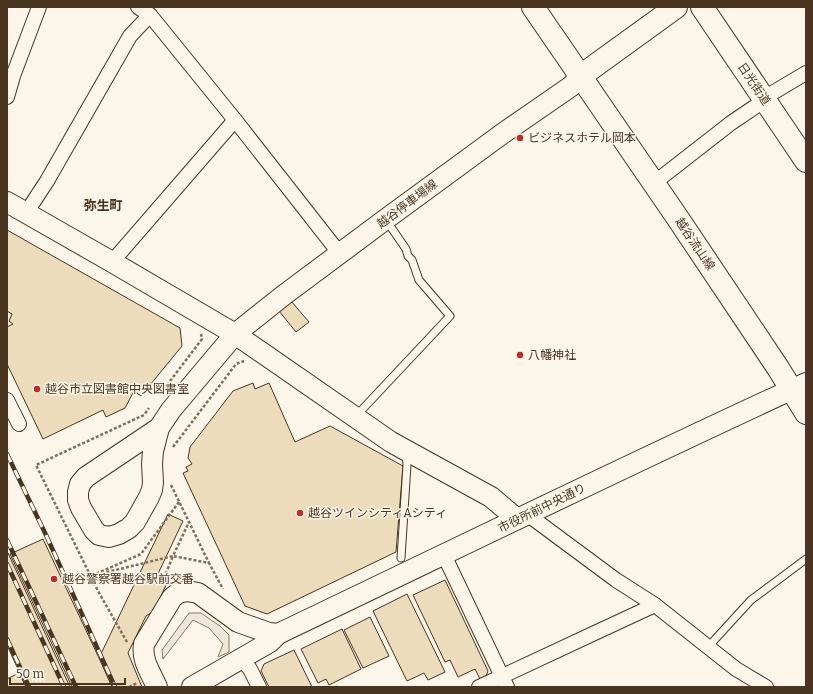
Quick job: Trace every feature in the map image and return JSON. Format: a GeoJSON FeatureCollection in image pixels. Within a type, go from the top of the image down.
{"type":"FeatureCollection","features":[{"type":"Feature","properties":{"kind":"main road","name":"越谷流山線"},"geometry":{"type":"LineString","coordinates":[[533,7],[654,183],[799,386],[806,413]]}},
{"type":"Feature","properties":{"kind":"main road"},"geometry":{"type":"LineString","coordinates":[[581,78],[589,70],[676,7]]}},
{"type":"Feature","properties":{"kind":"main road","name":"日光街道"},"geometry":{"type":"LineString","coordinates":[[702,7],[806,161]]}},
{"type":"Feature","properties":{"kind":"street"},"geometry":{"type":"LineString","coordinates":[[7,97],[13,76],[39,7]]}},
{"type":"Feature","properties":{"kind":"street"},"geometry":{"type":"LineString","coordinates":[[26,213],[47,181],[145,10],[235,120],[340,254]]}},
{"type":"Feature","properties":{"kind":"street"},"geometry":{"type":"LineString","coordinates":[[654,183],[731,122],[764,99],[806,73]]}},
{"type":"Feature","properties":{"kind":"street","name":"越谷停車場線"},"geometry":{"type":"LineString","coordinates":[[159,428],[171,410],[235,334],[284,295],[502,134],[581,78]]}},
{"type":"Feature","properties":{"kind":"street"},"geometry":{"type":"LineString","coordinates":[[112,262],[235,120]]}},
{"type":"Feature","properties":{"kind":"street"},"geometry":{"type":"LineString","coordinates":[[7,202],[235,334],[392,442],[491,497],[655,605],[736,669],[766,687]]}},
{"type":"Feature","properties":{"kind":"street","name":"市役所前中央通り"},"geometry":{"type":"LineString","coordinates":[[192,687],[270,642],[278,634],[799,386]]}},
{"type":"Feature","properties":{"kind":"street"},"geometry":{"type":"LineString","coordinates":[[7,400],[19,424]]}},
{"type":"Feature","properties":{"kind":"street"},"geometry":{"type":"LineString","coordinates":[[159,428],[153,451],[152,490],[135,522],[119,534],[109,537],[99,535],[94,530],[78,500],[80,484],[86,477],[159,428]]}},
{"type":"Feature","properties":{"kind":"street"},"geometry":{"type":"LineString","coordinates":[[114,458],[120,456],[135,458],[143,462],[152,471]]}},
{"type":"Feature","properties":{"kind":"street"},"geometry":{"type":"LineString","coordinates":[[444,555],[504,682]]}},
{"type":"Feature","properties":{"kind":"street"},"geometry":{"type":"LineString","coordinates":[[157,687],[142,652],[144,644],[172,598],[178,593],[187,591],[198,592],[238,622],[269,633],[278,634]]}},
{"type":"Feature","properties":{"kind":"street"},"geometry":{"type":"LineString","coordinates":[[479,687],[504,682],[599,630],[655,605]]}},
{"type":"Feature","properties":{"kind":"street"},"geometry":{"type":"LineString","coordinates":[[238,622],[243,632],[245,642],[245,650],[241,659],[250,669],[259,687]]}},
{"type":"Feature","properties":{"kind":"lane"},"geometry":{"type":"LineString","coordinates":[[355,417],[450,316],[419,280],[412,260],[408,256],[406,249],[386,220]]}},
{"type":"Feature","properties":{"kind":"lane"},"geometry":{"type":"LineString","coordinates":[[401,558],[407,466],[406,450]]}},
{"type":"Feature","properties":{"kind":"lane"},"geometry":{"type":"LineString","coordinates":[[708,647],[751,600],[806,559]]}},
{"type":"Feature","properties":{"kind":"path"},"geometry":{"type":"LineString","coordinates":[[172,448],[236,364],[247,361]]}},
{"type":"Feature","properties":{"kind":"path"},"geometry":{"type":"LineString","coordinates":[[170,482],[224,591]]}},
{"type":"Feature","properties":{"kind":"path"},"geometry":{"type":"LineString","coordinates":[[179,502],[141,554],[91,576],[173,556],[209,563]]}},
{"type":"Feature","properties":{"kind":"path"},"geometry":{"type":"LineString","coordinates":[[162,584],[189,522]]}},
{"type":"Feature","properties":{"kind":"shaded area"},"geometry":{"type":"Polygon","coordinates":[[[189,613],[201,613],[220,626],[229,635],[229,652],[218,657],[223,644],[209,628],[193,620],[163,659],[162,650],[189,613]]]}},
{"type":"Feature","properties":{"kind":"building"},"geometry":{"type":"Polygon","coordinates":[[[7,230],[180,328],[182,346],[141,396],[134,391],[125,408],[106,417],[103,410],[43,439],[7,364],[7,327],[13,324],[9,321],[12,314],[7,311],[7,230]]]}},
{"type":"Feature","properties":{"kind":"building"},"geometry":{"type":"Polygon","coordinates":[[[291,301],[309,322],[296,332],[279,311],[291,301]]]}},
{"type":"Feature","properties":{"kind":"building","name":"越谷ツインシティAシティ"},"geometry":{"type":"Polygon","coordinates":[[[253,383],[255,389],[269,383],[295,442],[330,426],[403,466],[396,552],[267,614],[245,606],[183,473],[188,471],[186,467],[192,464],[188,458],[190,447],[233,391],[253,383]]]}},
{"type":"Feature","properties":{"kind":"building"},"geometry":{"type":"Polygon","coordinates":[[[168,514],[183,521],[156,578],[167,583],[154,611],[146,616],[128,653],[142,687],[112,687],[99,658],[168,514]]]}},
{"type":"Feature","properties":{"kind":"building"},"geometry":{"type":"Polygon","coordinates":[[[43,539],[112,687],[72,687],[10,554],[43,539]]]}},
{"type":"Feature","properties":{"kind":"building"},"geometry":{"type":"Polygon","coordinates":[[[8,553],[70,687],[26,687],[7,645],[8,553]]]}},
{"type":"Feature","properties":{"kind":"building"},"geometry":{"type":"Polygon","coordinates":[[[445,580],[488,671],[486,676],[480,679],[475,669],[458,677],[450,660],[445,662],[413,595],[445,580]]]}},
{"type":"Feature","properties":{"kind":"building"},"geometry":{"type":"Polygon","coordinates":[[[407,594],[445,672],[428,680],[424,673],[407,681],[373,611],[407,594]]]}},
{"type":"Feature","properties":{"kind":"building"},"geometry":{"type":"Polygon","coordinates":[[[370,617],[389,656],[363,668],[344,630],[370,617]]]}},
{"type":"Feature","properties":{"kind":"building"},"geometry":{"type":"Polygon","coordinates":[[[342,629],[361,669],[329,685],[326,679],[318,683],[301,649],[342,629]]]}},
{"type":"Feature","properties":{"kind":"building"},"geometry":{"type":"Polygon","coordinates":[[[294,650],[312,687],[269,687],[261,671],[264,664],[294,650]]]}},
{"type":"Feature","properties":{"kind":"building"},"geometry":{"type":"Polygon","coordinates":[[[19,673],[26,687],[7,687],[7,679],[19,673]]]}},
{"type":"Feature","properties":{"kind":"railway"},"geometry":{"type":"LineString","coordinates":[[7,454],[46,535],[115,687]]}},
{"type":"Feature","properties":{"kind":"railway"},"geometry":{"type":"LineString","coordinates":[[7,540],[76,687]]}},
{"type":"Feature","properties":{"kind":"railway"},"geometry":{"type":"LineString","coordinates":[[7,564],[64,687]]}},
{"type":"Feature","properties":{"kind":"railway"},"geometry":{"type":"LineString","coordinates":[[7,639],[29,687]]}},
{"type":"Feature","properties":{"kind":"place","name":"ビジネスホテル岡本"},"geometry":{"type":"Point","coordinates":[520,138]}},
{"type":"Feature","properties":{"kind":"place","name":"八幡神社"},"geometry":{"type":"Point","coordinates":[520,355]}},
{"type":"Feature","properties":{"kind":"place","name":"越谷市立図書館中央図書室"},"geometry":{"type":"Point","coordinates":[37,389]}},
{"type":"Feature","properties":{"kind":"place","name":"越谷ツインシティAシティ"},"geometry":{"type":"Point","coordinates":[300,513]}},
{"type":"Feature","properties":{"kind":"place","name":"越谷警察署越谷駅前交番"},"geometry":{"type":"Point","coordinates":[54,579]}},
{"type":"Feature","properties":{"kind":"district","name":"弥生町"},"geometry":{"type":"Point","coordinates":[103,205]}}]}
